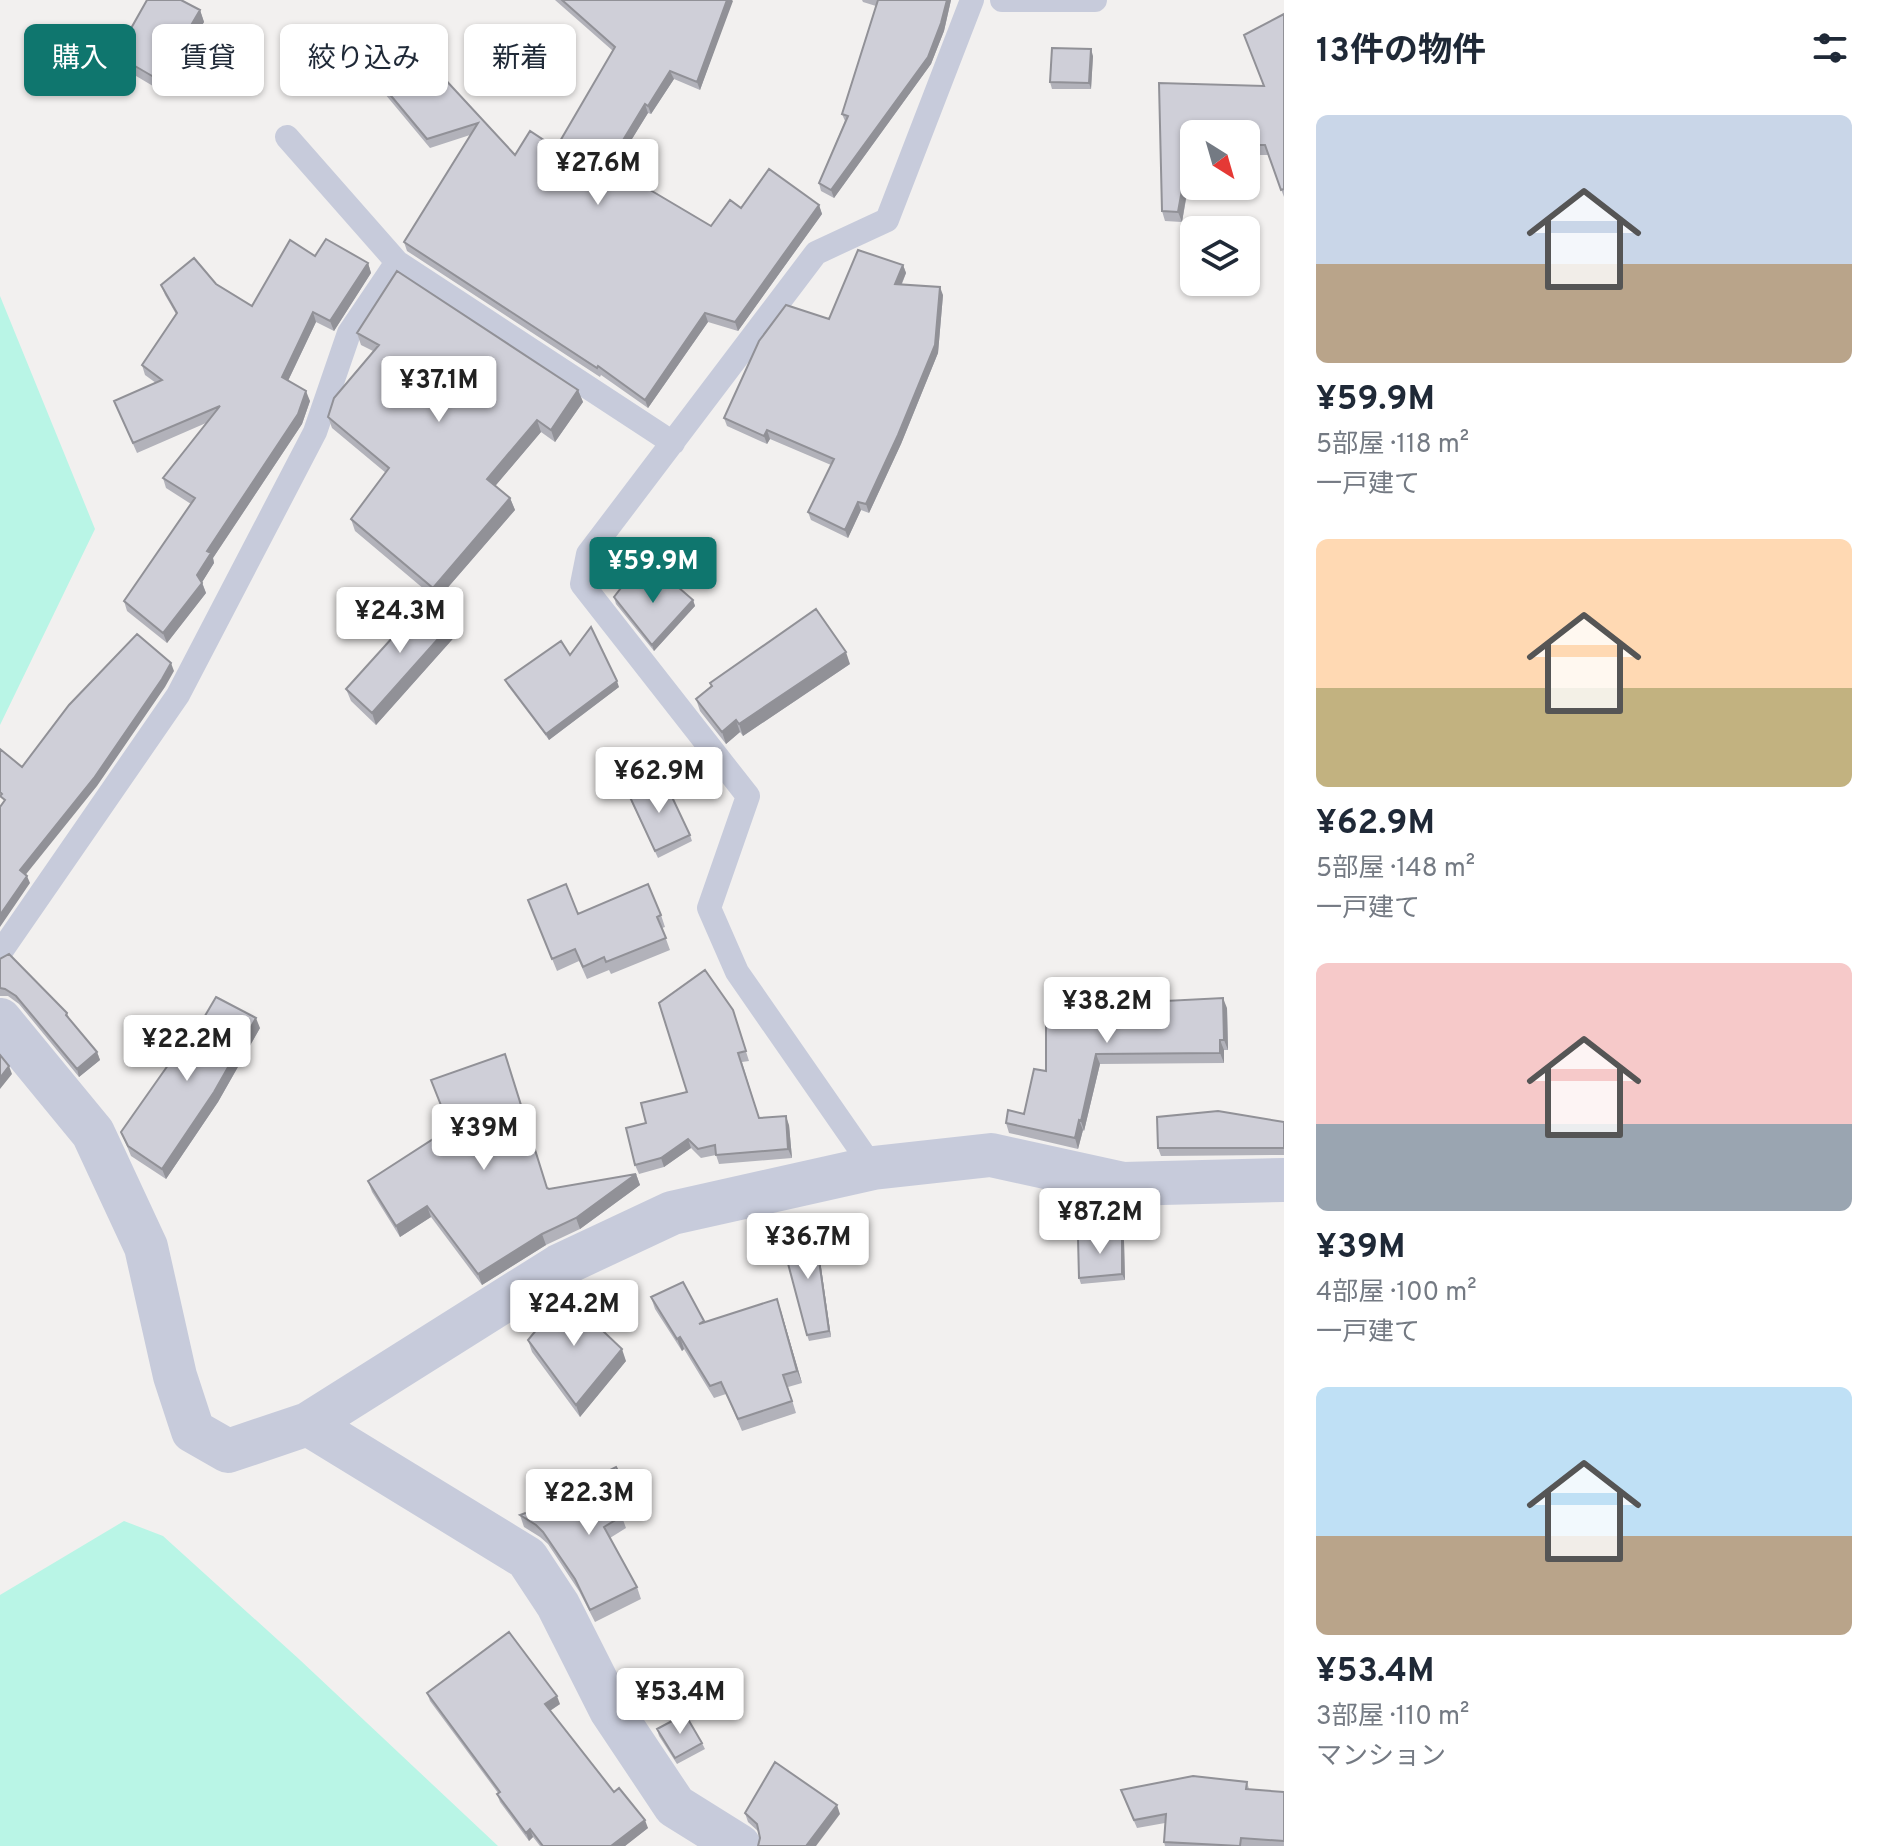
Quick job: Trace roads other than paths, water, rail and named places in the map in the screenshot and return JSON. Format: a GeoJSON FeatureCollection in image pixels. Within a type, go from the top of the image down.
{"type":"FeatureCollection","features":[{"type":"Feature","properties":{"kind":"street"},"geometry":{"type":"LineString","coordinates":[[0,1020],[93,1133],[146,1247],[175,1376],[193,1431],[228,1451],[308,1424],[559,1266],[672,1213],[873,1168],[991,1155],[1123,1184],[1284,1180]]}},
{"type":"Feature","properties":{"kind":"street"},"geometry":{"type":"LineString","coordinates":[[308,1424],[527,1558],[558,1605],[611,1710],[675,1806],[739,1846]]}},
{"type":"Feature","properties":{"kind":"lane"},"geometry":{"type":"LineString","coordinates":[[873,1168],[737,972],[709,908],[748,796],[582,584],[588,554],[816,253],[887,220],[972,0]]}},
{"type":"Feature","properties":{"kind":"lane"},"geometry":{"type":"LineString","coordinates":[[1002,0],[1095,0]]}},
{"type":"Feature","properties":{"kind":"lane"},"geometry":{"type":"LineString","coordinates":[[287,137],[397,262],[673,443]]}},
{"type":"Feature","properties":{"kind":"lane"},"geometry":{"type":"LineString","coordinates":[[0,953],[178,695],[315,432],[349,333],[397,262]]}}]}
